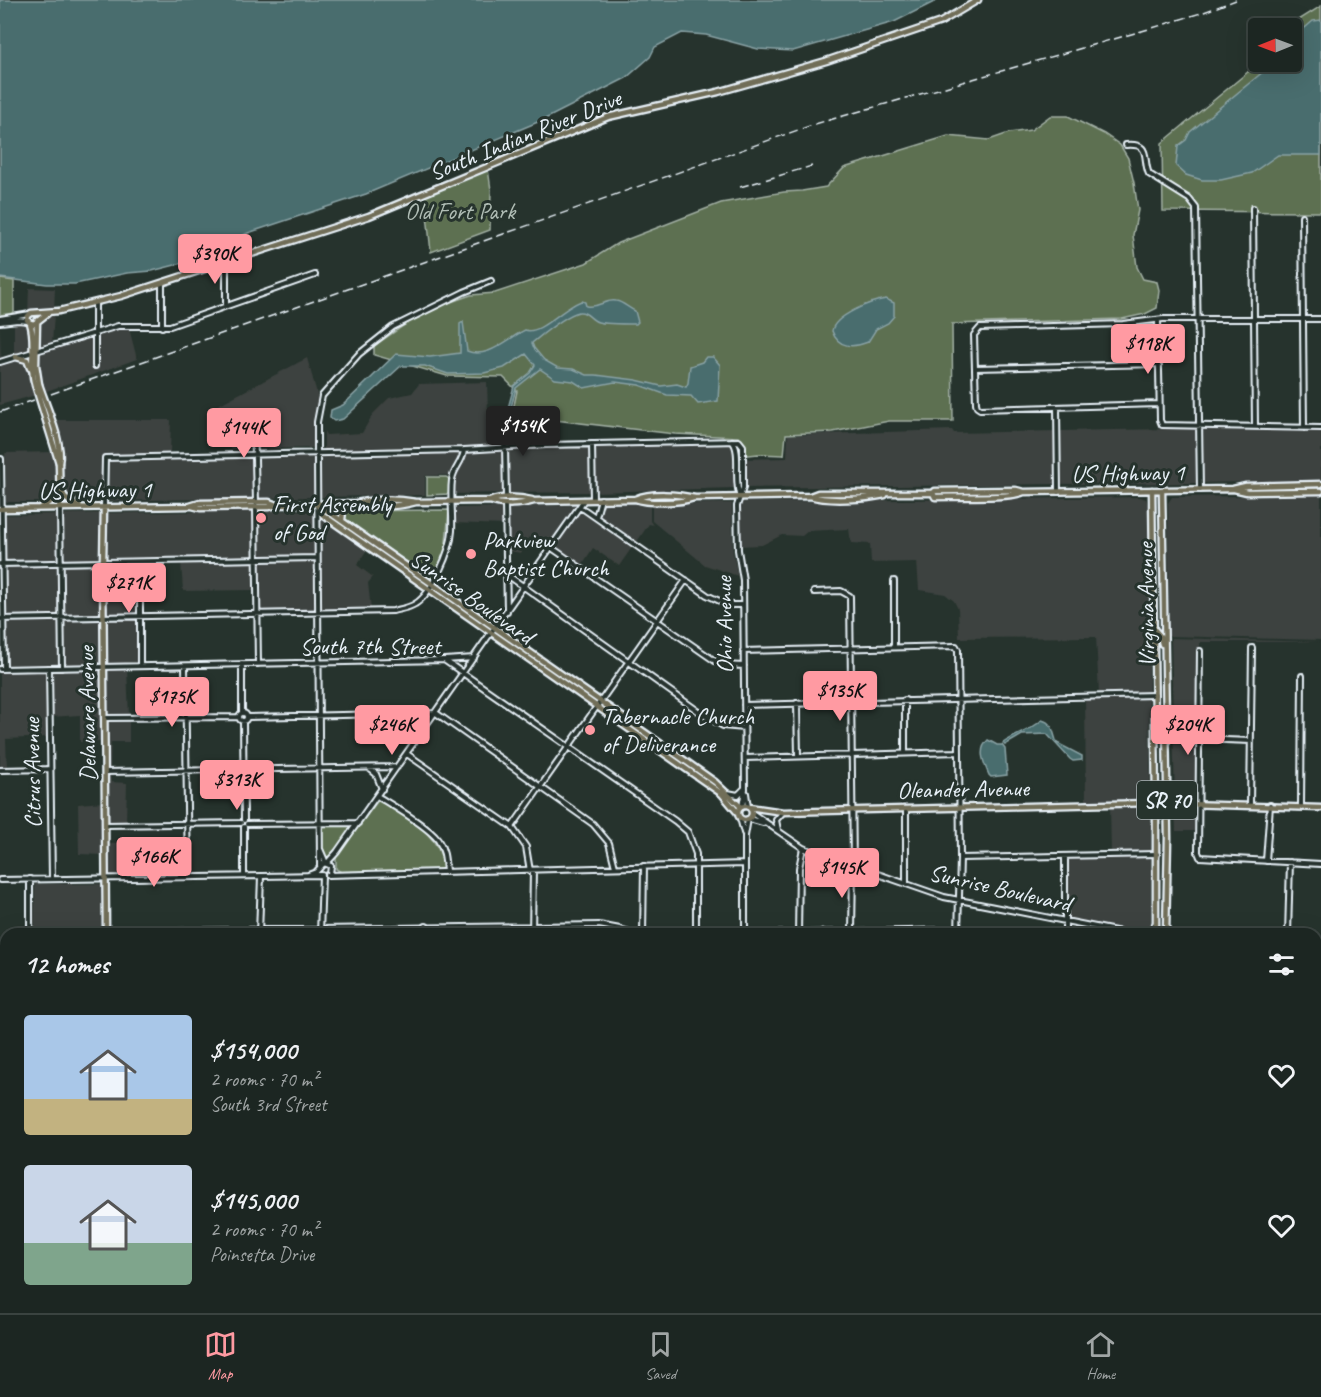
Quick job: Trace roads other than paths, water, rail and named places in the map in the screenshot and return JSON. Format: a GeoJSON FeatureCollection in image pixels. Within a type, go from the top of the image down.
{"type":"FeatureCollection","features":[{"type":"Feature","properties":{"kind":"main road","name":"South Indian River Drive"},"geometry":{"type":"LineString","coordinates":[[35,317],[162,284],[369,216],[608,117],[717,92],[826,61],[924,29],[941,22],[978,0]]}},
{"type":"Feature","properties":{"kind":"main road"},"geometry":{"type":"LineString","coordinates":[[35,317],[27,317],[32,333],[37,384]]}},
{"type":"Feature","properties":{"kind":"main road"},"geometry":{"type":"LineString","coordinates":[[29,322],[34,324],[35,317]]}},
{"type":"Feature","properties":{"kind":"main road"},"geometry":{"type":"LineString","coordinates":[[31,370],[35,317]]}},
{"type":"Feature","properties":{"kind":"main road"},"geometry":{"type":"LineString","coordinates":[[16,357],[27,360],[37,384],[59,463],[60,508]]}},
{"type":"Feature","properties":{"kind":"main road","name":"US Highway 1"},"geometry":{"type":"LineString","coordinates":[[1,509],[190,506],[200,508],[256,505],[269,507],[356,503],[369,500],[452,502],[490,501],[495,498],[506,501],[525,498],[534,501],[601,499],[685,501],[694,498],[810,496],[873,498],[885,495],[933,494],[935,491],[1200,490],[1233,489],[1246,486],[1321,488]]}},
{"type":"Feature","properties":{"kind":"main road"},"geometry":{"type":"LineString","coordinates":[[60,487],[66,499],[82,508]]}},
{"type":"Feature","properties":{"kind":"main road"},"geometry":{"type":"LineString","coordinates":[[38,508],[53,500],[60,487]]}},
{"type":"Feature","properties":{"kind":"main road","name":"US Highway 1"},"geometry":{"type":"LineString","coordinates":[[1233,489],[1247,492],[1314,491],[1321,488]]}},
{"type":"Feature","properties":{"kind":"main road","name":"Virginia Avenue"},"geometry":{"type":"LineString","coordinates":[[1152,490],[1156,928]]}},
{"type":"Feature","properties":{"kind":"main road","name":"Virginia Avenue"},"geometry":{"type":"LineString","coordinates":[[1162,490],[1167,803],[1166,928]]}},
{"type":"Feature","properties":{"kind":"main road"},"geometry":{"type":"LineString","coordinates":[[342,520],[343,510],[347,503]]}},
{"type":"Feature","properties":{"kind":"main road","name":"Sunrise Boulevard"},"geometry":{"type":"LineString","coordinates":[[317,504],[432,583],[493,630]]}},
{"type":"Feature","properties":{"kind":"main road","name":"Sunrise Boulevard"},"geometry":{"type":"LineString","coordinates":[[317,504],[323,515],[493,630],[722,794],[739,815]]}},
{"type":"Feature","properties":{"kind":"main road","name":"Delaware Avenue"},"geometry":{"type":"LineString","coordinates":[[104,507],[106,928]]}},
{"type":"Feature","properties":{"kind":"main road"},"geometry":{"type":"LineString","coordinates":[[1154,629],[1160,636],[1164,650]]}},
{"type":"Feature","properties":{"kind":"main road","name":"Sunrise Boulevard"},"geometry":{"type":"LineString","coordinates":[[598,704],[677,754],[748,809]]}},
{"type":"Feature","properties":{"kind":"main road","name":"Oleander Avenue"},"geometry":{"type":"LineString","coordinates":[[748,809],[783,812],[1156,803],[1321,808]]}},
{"type":"Feature","properties":{"kind":"main road"},"geometry":{"type":"LineString","coordinates":[[748,809],[749,819],[743,820],[739,815],[748,809]]}},
{"type":"Feature","properties":{"kind":"street"},"geometry":{"type":"LineString","coordinates":[[1126,145],[1138,145],[1142,148],[1145,151],[1146,168],[1149,174],[1189,199],[1196,208],[1200,490]]}},
{"type":"Feature","properties":{"kind":"street"},"geometry":{"type":"LineString","coordinates":[[1253,208],[1255,426]]}},
{"type":"Feature","properties":{"kind":"street"},"geometry":{"type":"LineString","coordinates":[[1302,216],[1304,428]]}},
{"type":"Feature","properties":{"kind":"street"},"geometry":{"type":"LineString","coordinates":[[226,263],[226,306]]}},
{"type":"Feature","properties":{"kind":"street"},"geometry":{"type":"LineString","coordinates":[[0,362],[118,326],[162,327],[315,275]]}},
{"type":"Feature","properties":{"kind":"street"},"geometry":{"type":"LineString","coordinates":[[324,875],[320,868],[317,558],[317,422],[322,396],[359,354],[393,327],[491,281]]}},
{"type":"Feature","properties":{"kind":"street"},"geometry":{"type":"LineString","coordinates":[[162,284],[162,327]]}},
{"type":"Feature","properties":{"kind":"street"},"geometry":{"type":"LineString","coordinates":[[95,303],[95,366]]}},
{"type":"Feature","properties":{"kind":"street","name":"South Indian River Drive"},"geometry":{"type":"LineString","coordinates":[[0,320],[35,317]]}},
{"type":"Feature","properties":{"kind":"street"},"geometry":{"type":"LineString","coordinates":[[1159,404],[980,409],[977,407],[974,335],[980,328],[1158,321],[1321,319]]}},
{"type":"Feature","properties":{"kind":"street","name":"South Indian River Drive"},"geometry":{"type":"LineString","coordinates":[[0,320],[29,322]]}},
{"type":"Feature","properties":{"kind":"street"},"geometry":{"type":"LineString","coordinates":[[1158,321],[1159,404],[1162,425],[1321,428]]}},
{"type":"Feature","properties":{"kind":"street"},"geometry":{"type":"LineString","coordinates":[[975,368],[1159,364]]}},
{"type":"Feature","properties":{"kind":"street"},"geometry":{"type":"LineString","coordinates":[[1058,407],[1058,492]]}},
{"type":"Feature","properties":{"kind":"street"},"geometry":{"type":"LineString","coordinates":[[254,415],[258,664]]}},
{"type":"Feature","properties":{"kind":"street"},"geometry":{"type":"LineString","coordinates":[[255,454],[464,450],[505,446],[731,440]]}},
{"type":"Feature","properties":{"kind":"street","name":"Ohio Avenue"},"geometry":{"type":"LineString","coordinates":[[731,440],[739,441],[743,453],[743,488],[737,506],[737,542],[743,580],[744,758],[748,809]]}},
{"type":"Feature","properties":{"kind":"street","name":"Ohio Avenue"},"geometry":{"type":"LineString","coordinates":[[731,440],[736,447],[736,488],[740,497]]}},
{"type":"Feature","properties":{"kind":"street"},"geometry":{"type":"LineString","coordinates":[[592,444],[592,500]]}},
{"type":"Feature","properties":{"kind":"street"},"geometry":{"type":"LineString","coordinates":[[505,446],[507,612]]}},
{"type":"Feature","properties":{"kind":"street"},"geometry":{"type":"LineString","coordinates":[[2,619],[318,613],[399,609],[416,604],[432,583],[451,543],[453,477],[460,465],[464,450]]}},
{"type":"Feature","properties":{"kind":"street","name":"Delaware Avenue"},"geometry":{"type":"LineString","coordinates":[[104,507],[105,458],[255,454]]}},
{"type":"Feature","properties":{"kind":"street"},"geometry":{"type":"LineString","coordinates":[[1,459],[2,669]]}},
{"type":"Feature","properties":{"kind":"street"},"geometry":{"type":"LineString","coordinates":[[596,518],[601,499]]}},
{"type":"Feature","properties":{"kind":"street"},"geometry":{"type":"LineString","coordinates":[[307,875],[320,868],[337,852],[584,500]]}},
{"type":"Feature","properties":{"kind":"street"},"geometry":{"type":"LineString","coordinates":[[579,507],[717,601],[743,605]]}},
{"type":"Feature","properties":{"kind":"street"},"geometry":{"type":"LineString","coordinates":[[60,508],[62,668]]}},
{"type":"Feature","properties":{"kind":"street"},"geometry":{"type":"LineString","coordinates":[[552,548],[715,661],[724,665],[744,666]]}},
{"type":"Feature","properties":{"kind":"street"},"geometry":{"type":"LineString","coordinates":[[1,564],[317,558]]}},
{"type":"Feature","properties":{"kind":"street"},"geometry":{"type":"LineString","coordinates":[[140,562],[141,666]]}},
{"type":"Feature","properties":{"kind":"street"},"geometry":{"type":"LineString","coordinates":[[506,574],[714,721],[729,727],[744,728]]}},
{"type":"Feature","properties":{"kind":"street"},"geometry":{"type":"LineString","coordinates":[[512,827],[686,580]]}},
{"type":"Feature","properties":{"kind":"street"},"geometry":{"type":"LineString","coordinates":[[894,580],[894,646]]}},
{"type":"Feature","properties":{"kind":"street"},"geometry":{"type":"LineString","coordinates":[[814,592],[841,591],[850,596],[852,928]]}},
{"type":"Feature","properties":{"kind":"street"},"geometry":{"type":"LineString","coordinates":[[743,651],[956,646],[958,650],[960,858],[958,928]]}},
{"type":"Feature","properties":{"kind":"street"},"geometry":{"type":"LineString","coordinates":[[1250,805],[1252,648]]}},
{"type":"Feature","properties":{"kind":"street"},"geometry":{"type":"LineString","coordinates":[[1200,651],[1198,803],[1198,852],[1200,857],[1321,864]]}},
{"type":"Feature","properties":{"kind":"street"},"geometry":{"type":"LineString","coordinates":[[444,660],[474,657]]}},
{"type":"Feature","properties":{"kind":"street","name":"South 7th Street"},"geometry":{"type":"LineString","coordinates":[[2,669],[444,660],[465,672],[688,832],[694,844],[697,865],[696,928]]}},
{"type":"Feature","properties":{"kind":"street"},"geometry":{"type":"LineString","coordinates":[[242,664],[244,876]]}},
{"type":"Feature","properties":{"kind":"street"},"geometry":{"type":"LineString","coordinates":[[185,666],[188,877]]}},
{"type":"Feature","properties":{"kind":"street","name":"Citrus Avenue"},"geometry":{"type":"LineString","coordinates":[[49,668],[52,879]]}},
{"type":"Feature","properties":{"kind":"street"},"geometry":{"type":"LineString","coordinates":[[1301,807],[1302,676]]}},
{"type":"Feature","properties":{"kind":"street"},"geometry":{"type":"LineString","coordinates":[[744,705],[1155,695]]}},
{"type":"Feature","properties":{"kind":"street"},"geometry":{"type":"LineString","coordinates":[[905,700],[905,753]]}},
{"type":"Feature","properties":{"kind":"street"},"geometry":{"type":"LineString","coordinates":[[797,703],[798,756]]}},
{"type":"Feature","properties":{"kind":"street"},"geometry":{"type":"LineString","coordinates":[[104,718],[436,713],[593,824],[609,843],[615,867]]}},
{"type":"Feature","properties":{"kind":"street"},"geometry":{"type":"LineString","coordinates":[[407,714],[415,723],[420,735]]}},
{"type":"Feature","properties":{"kind":"street"},"geometry":{"type":"LineString","coordinates":[[1199,739],[1251,741]]}},
{"type":"Feature","properties":{"kind":"street"},"geometry":{"type":"LineString","coordinates":[[744,758],[958,752]]}},
{"type":"Feature","properties":{"kind":"street"},"geometry":{"type":"LineString","coordinates":[[406,754],[512,827],[526,848],[531,870],[532,925]]}},
{"type":"Feature","properties":{"kind":"street"},"geometry":{"type":"LineString","coordinates":[[105,772],[398,767]]}},
{"type":"Feature","properties":{"kind":"street"},"geometry":{"type":"LineString","coordinates":[[370,768],[376,774],[382,789]]}},
{"type":"Feature","properties":{"kind":"street"},"geometry":{"type":"LineString","coordinates":[[0,770],[50,769]]}},
{"type":"Feature","properties":{"kind":"street"},"geometry":{"type":"LineString","coordinates":[[728,793],[738,795],[745,789]]}},
{"type":"Feature","properties":{"kind":"street"},"geometry":{"type":"LineString","coordinates":[[377,796],[431,832],[439,841],[444,854],[446,872]]}},
{"type":"Feature","properties":{"kind":"street"},"geometry":{"type":"LineString","coordinates":[[1266,861],[1270,805]]}},
{"type":"Feature","properties":{"kind":"street","name":"Sunrise Boulevard"},"geometry":{"type":"LineString","coordinates":[[748,809],[803,848],[906,884],[959,901],[1100,928]]}},
{"type":"Feature","properties":{"kind":"street"},"geometry":{"type":"LineString","coordinates":[[906,809],[906,884]]}},
{"type":"Feature","properties":{"kind":"street"},"geometry":{"type":"LineString","coordinates":[[778,831],[777,820],[783,812]]}},
{"type":"Feature","properties":{"kind":"street"},"geometry":{"type":"LineString","coordinates":[[739,815],[745,836]]}},
{"type":"Feature","properties":{"kind":"street"},"geometry":{"type":"LineString","coordinates":[[745,928],[745,836],[749,819]]}},
{"type":"Feature","properties":{"kind":"street","name":"Sunrise Boulevard"},"geometry":{"type":"LineString","coordinates":[[749,819],[767,824]]}},
{"type":"Feature","properties":{"kind":"street"},"geometry":{"type":"LineString","coordinates":[[106,825],[358,823]]}},
{"type":"Feature","properties":{"kind":"street"},"geometry":{"type":"LineString","coordinates":[[798,928],[799,868],[803,848]]}},
{"type":"Feature","properties":{"kind":"street"},"geometry":{"type":"LineString","coordinates":[[320,849],[331,869],[344,875]]}},
{"type":"Feature","properties":{"kind":"street"},"geometry":{"type":"LineString","coordinates":[[320,928],[321,887],[324,875],[331,869],[337,852]]}},
{"type":"Feature","properties":{"kind":"street"},"geometry":{"type":"LineString","coordinates":[[960,858],[1157,854]]}},
{"type":"Feature","properties":{"kind":"street"},"geometry":{"type":"LineString","coordinates":[[1065,855],[1065,928]]}},
{"type":"Feature","properties":{"kind":"street"},"geometry":{"type":"LineString","coordinates":[[1288,928],[1290,862]]}},
{"type":"Feature","properties":{"kind":"street"},"geometry":{"type":"LineString","coordinates":[[0,880],[344,875],[745,864]]}},
{"type":"Feature","properties":{"kind":"street"},"geometry":{"type":"LineString","coordinates":[[643,928],[644,866]]}},
{"type":"Feature","properties":{"kind":"street"},"geometry":{"type":"LineString","coordinates":[[259,928],[261,876]]}},
{"type":"Feature","properties":{"kind":"street"},"geometry":{"type":"LineString","coordinates":[[30,879],[30,928]]}},
{"type":"Feature","properties":{"kind":"street"},"geometry":{"type":"LineString","coordinates":[[1152,928],[1156,923]]}},
{"type":"Feature","properties":{"kind":"street"},"geometry":{"type":"LineString","coordinates":[[391,928],[599,925],[620,928]]}},
{"type":"Feature","properties":{"kind":"water"},"geometry":{"type":"Polygon","coordinates":[[[0,0],[938,0],[894,22],[793,51],[758,49],[706,35],[682,33],[655,47],[650,57],[626,78],[545,119],[366,194],[248,233],[179,264],[75,284],[47,284],[0,278],[0,0]]]}},
{"type":"Feature","properties":{"kind":"water"},"geometry":{"type":"Polygon","coordinates":[[[1321,20],[1321,155],[1278,155],[1252,173],[1221,180],[1202,180],[1186,175],[1176,166],[1178,146],[1186,140],[1190,132],[1263,72],[1302,72],[1302,30],[1313,21],[1321,20]]]}},
{"type":"Feature","properties":{"kind":"water"},"geometry":{"type":"Polygon","coordinates":[[[886,299],[894,303],[894,316],[888,323],[876,329],[868,342],[852,346],[838,341],[832,331],[839,320],[863,306],[886,299]]]}},
{"type":"Feature","properties":{"kind":"water"},"geometry":{"type":"Polygon","coordinates":[[[582,301],[586,306],[599,305],[608,301],[619,302],[635,311],[638,322],[636,324],[601,323],[585,313],[573,314],[554,325],[532,343],[544,360],[558,368],[573,369],[587,375],[636,380],[661,386],[677,384],[686,387],[690,366],[702,362],[706,357],[713,357],[720,365],[718,401],[698,404],[691,396],[667,395],[639,385],[615,382],[584,388],[573,381],[555,379],[540,369],[516,388],[503,439],[500,438],[514,386],[530,373],[535,365],[526,354],[504,368],[484,373],[448,374],[425,366],[401,366],[343,419],[334,421],[330,418],[331,410],[343,405],[396,354],[430,357],[460,353],[460,324],[463,322],[467,351],[482,353],[525,330],[538,329],[582,301]]]}},
{"type":"Feature","properties":{"kind":"water"},"geometry":{"type":"Polygon","coordinates":[[[1042,720],[1051,726],[1057,743],[1082,756],[1082,760],[1070,759],[1047,734],[1022,735],[1005,745],[1003,743],[1042,720]]]}},
{"type":"Feature","properties":{"kind":"water"},"geometry":{"type":"Polygon","coordinates":[[[988,740],[1002,745],[1005,749],[1007,775],[991,777],[989,775],[982,752],[988,740]]]}},
{"type":"Feature","properties":{"kind":"railway"},"geometry":{"type":"LineString","coordinates":[[0,412],[815,124],[1149,29],[1236,0]]}},
{"type":"Feature","properties":{"kind":"railway"},"geometry":{"type":"LineString","coordinates":[[740,187],[812,166]]}},
{"type":"Feature","properties":{"kind":"place","name":"First Assembly of God"},"geometry":{"type":"Point","coordinates":[261,518]}},
{"type":"Feature","properties":{"kind":"place","name":"Parkview Baptist Church"},"geometry":{"type":"Point","coordinates":[471,554]}},
{"type":"Feature","properties":{"kind":"place","name":"Tabernacle Church of Deliverance"},"geometry":{"type":"Point","coordinates":[590,730]}},
{"type":"Feature","properties":{"kind":"park label","name":"Old Fort Park"},"geometry":{"type":"Point","coordinates":[460,211]}}]}
